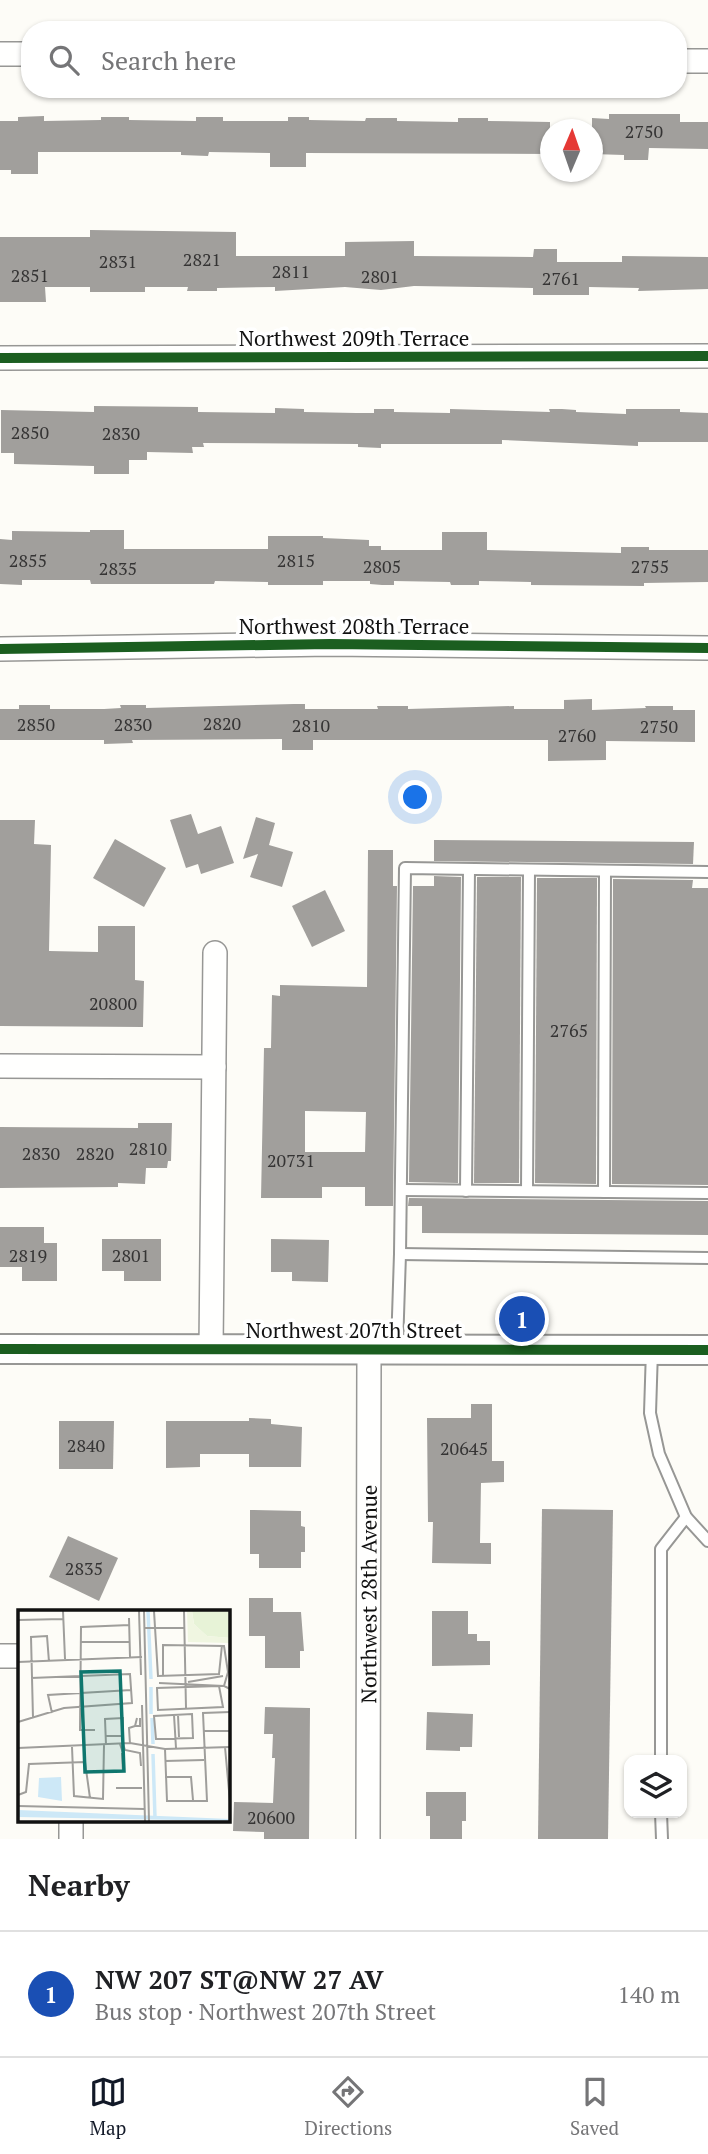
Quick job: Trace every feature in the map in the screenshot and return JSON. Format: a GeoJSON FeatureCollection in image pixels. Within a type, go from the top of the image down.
{"type":"FeatureCollection","features":[{"type":"Feature","properties":{"kind":"street"},"geometry":{"type":"LineString","coordinates":[[0,54],[21,54]]}},
{"type":"Feature","properties":{"kind":"street"},"geometry":{"type":"LineString","coordinates":[[687,61],[708,61]]}},
{"type":"Feature","properties":{"kind":"street","name":"Northwest 209th Terrace"},"geometry":{"type":"LineString","coordinates":[[0,358],[708,356]]}},
{"type":"Feature","properties":{"kind":"street","name":"Northwest 208th Terrace"},"geometry":{"type":"LineString","coordinates":[[0,649],[330,644],[708,648]]}},
{"type":"Feature","properties":{"kind":"street"},"geometry":{"type":"LineString","coordinates":[[211,1349],[215,953]]}},
{"type":"Feature","properties":{"kind":"street"},"geometry":{"type":"LineString","coordinates":[[0,1066],[214,1067]]}},
{"type":"Feature","properties":{"kind":"street","name":"Northwest 207th Street"},"geometry":{"type":"LineString","coordinates":[[0,1349],[708,1350]]}},
{"type":"Feature","properties":{"kind":"street","name":"Northwest 28th Avenue"},"geometry":{"type":"LineString","coordinates":[[368,1839],[369,1350]]}},
{"type":"Feature","properties":{"kind":"street"},"geometry":{"type":"LineString","coordinates":[[0,1656],[18,1656]]}},
{"type":"Feature","properties":{"kind":"lane"},"geometry":{"type":"LineString","coordinates":[[397,1350],[401,1254],[405,868],[708,872]]}},
{"type":"Feature","properties":{"kind":"lane"},"geometry":{"type":"LineString","coordinates":[[466,1191],[469,869]]}},
{"type":"Feature","properties":{"kind":"lane"},"geometry":{"type":"LineString","coordinates":[[527,1191],[529,870]]}},
{"type":"Feature","properties":{"kind":"lane"},"geometry":{"type":"LineString","coordinates":[[604,1192],[606,871]]}},
{"type":"Feature","properties":{"kind":"lane"},"geometry":{"type":"LineString","coordinates":[[402,1190],[708,1193]]}},
{"type":"Feature","properties":{"kind":"lane"},"geometry":{"type":"LineString","coordinates":[[401,1254],[708,1258]]}},
{"type":"Feature","properties":{"kind":"lane"},"geometry":{"type":"LineString","coordinates":[[652,1350],[650,1413],[659,1454],[686,1517],[708,1541]]}},
{"type":"Feature","properties":{"kind":"lane"},"geometry":{"type":"LineString","coordinates":[[661,1755],[661,1549],[686,1517]]}},
{"type":"Feature","properties":{"kind":"lane"},"geometry":{"type":"LineString","coordinates":[[661,1818],[662,1839]]}},
{"type":"Feature","properties":{"kind":"building"},"geometry":{"type":"Polygon","coordinates":[[[609,114],[680,114],[680,122],[708,122],[708,149],[649,148],[648,160],[624,160],[624,155],[603,154],[603,119],[592,118],[609,119],[609,114]]]}},
{"type":"Feature","properties":{"kind":"building"},"geometry":{"type":"Polygon","coordinates":[[[44,116],[44,121],[129,117],[129,120],[196,121],[196,117],[223,117],[223,121],[288,121],[288,117],[309,117],[309,120],[365,121],[366,118],[397,118],[397,121],[458,122],[458,118],[488,118],[488,121],[540,122],[540,154],[306,153],[306,167],[270,167],[270,153],[209,152],[208,156],[181,155],[181,152],[38,152],[38,174],[11,174],[11,170],[0,170],[0,121],[18,121],[18,117],[44,116]]]}},
{"type":"Feature","properties":{"kind":"building"},"geometry":{"type":"Polygon","coordinates":[[[90,230],[236,232],[236,256],[345,256],[345,242],[414,241],[414,256],[533,257],[534,249],[557,249],[557,262],[622,262],[622,256],[708,257],[708,289],[638,291],[639,288],[589,287],[589,295],[533,295],[533,288],[414,286],[381,290],[345,287],[275,291],[275,287],[187,291],[188,287],[145,287],[145,292],[90,292],[90,287],[45,287],[46,302],[0,302],[0,237],[90,237],[90,230]]]}},
{"type":"Feature","properties":{"kind":"building"},"geometry":{"type":"Polygon","coordinates":[[[94,406],[198,407],[198,412],[275,413],[275,408],[304,409],[304,412],[356,413],[374,413],[374,409],[450,413],[450,409],[550,412],[549,409],[562,409],[626,414],[626,409],[680,409],[680,412],[708,413],[708,442],[638,442],[638,446],[502,440],[502,444],[381,444],[381,448],[358,447],[358,444],[203,443],[204,447],[192,447],[193,453],[147,452],[147,460],[129,460],[129,474],[94,474],[94,466],[14,464],[14,453],[1,453],[1,410],[94,412],[94,406]]]}},
{"type":"Feature","properties":{"kind":"building"},"geometry":{"type":"Polygon","coordinates":[[[124,530],[124,549],[268,549],[268,536],[323,536],[369,540],[369,546],[381,546],[381,550],[442,550],[442,532],[487,532],[487,550],[621,553],[621,547],[649,547],[649,550],[708,550],[708,582],[644,583],[644,586],[531,585],[531,582],[479,581],[479,585],[394,581],[394,585],[382,585],[370,584],[370,581],[323,581],[323,585],[268,585],[268,582],[91,584],[90,580],[22,580],[22,585],[0,584],[0,539],[12,540],[12,531],[124,530]]]}},
{"type":"Feature","properties":{"kind":"building"},"geometry":{"type":"Polygon","coordinates":[[[592,699],[592,710],[673,706],[673,710],[695,710],[695,742],[606,741],[606,760],[548,761],[548,740],[313,740],[313,750],[282,750],[282,739],[132,740],[133,743],[104,744],[104,740],[0,740],[0,709],[19,709],[19,705],[50,705],[50,709],[121,708],[120,705],[146,705],[146,708],[305,704],[305,709],[514,706],[514,709],[564,709],[564,700],[592,699]]]}},
{"type":"Feature","properties":{"kind":"building"},"geometry":{"type":"Polygon","coordinates":[[[191,814],[198,834],[221,826],[234,863],[201,874],[198,864],[186,868],[170,820],[191,814]]]}},
{"type":"Feature","properties":{"kind":"building"},"geometry":{"type":"Polygon","coordinates":[[[256,817],[275,823],[269,845],[293,852],[282,887],[250,877],[258,854],[243,859],[256,817]]]}},
{"type":"Feature","properties":{"kind":"building"},"geometry":{"type":"Polygon","coordinates":[[[0,820],[35,820],[34,844],[51,845],[49,951],[98,952],[98,926],[135,926],[135,980],[144,981],[143,1027],[0,1026],[0,820]]]}},
{"type":"Feature","properties":{"kind":"building"},"geometry":{"type":"Polygon","coordinates":[[[115,839],[166,868],[144,907],[93,878],[115,839]]]}},
{"type":"Feature","properties":{"kind":"building"},"geometry":{"type":"Polygon","coordinates":[[[434,840],[694,842],[693,864],[434,861],[434,840]]]}},
{"type":"Feature","properties":{"kind":"building"},"geometry":{"type":"Polygon","coordinates":[[[368,850],[393,850],[393,886],[397,886],[393,1206],[365,1206],[365,1187],[322,1187],[322,1198],[261,1198],[264,1048],[271,1048],[272,995],[280,996],[280,985],[367,987],[368,850]],[[305,1111],[305,1152],[365,1152],[366,1112],[305,1111]]]}},
{"type":"Feature","properties":{"kind":"building"},"geometry":{"type":"Polygon","coordinates":[[[434,876],[461,877],[458,1183],[409,1182],[413,886],[434,886],[434,876]]]}},
{"type":"Feature","properties":{"kind":"building"},"geometry":{"type":"Polygon","coordinates":[[[477,877],[521,877],[519,1183],[474,1183],[477,877]]]}},
{"type":"Feature","properties":{"kind":"building"},"geometry":{"type":"Polygon","coordinates":[[[537,878],[597,878],[596,1184],[535,1183],[537,878]]]}},
{"type":"Feature","properties":{"kind":"building"},"geometry":{"type":"Polygon","coordinates":[[[613,879],[693,880],[692,888],[708,888],[708,1185],[612,1184],[613,879]]]}},
{"type":"Feature","properties":{"kind":"building"},"geometry":{"type":"Polygon","coordinates":[[[325,890],[345,931],[312,947],[292,906],[325,890]]]}},
{"type":"Feature","properties":{"kind":"building"},"geometry":{"type":"Polygon","coordinates":[[[138,1123],[172,1123],[171,1161],[168,1161],[167,1168],[146,1168],[145,1184],[118,1183],[118,1187],[0,1188],[0,1127],[138,1128],[138,1123]]]}},
{"type":"Feature","properties":{"kind":"building"},"geometry":{"type":"Polygon","coordinates":[[[409,1198],[708,1201],[708,1235],[422,1233],[422,1206],[408,1206],[409,1198]]]}},
{"type":"Feature","properties":{"kind":"building"},"geometry":{"type":"Polygon","coordinates":[[[0,1227],[44,1227],[44,1243],[57,1243],[57,1281],[22,1281],[22,1267],[0,1267],[0,1227]]]}},
{"type":"Feature","properties":{"kind":"building"},"geometry":{"type":"Polygon","coordinates":[[[102,1239],[161,1239],[161,1281],[124,1281],[124,1271],[102,1271],[102,1239]]]}},
{"type":"Feature","properties":{"kind":"building"},"geometry":{"type":"Polygon","coordinates":[[[271,1239],[329,1240],[328,1282],[292,1281],[292,1272],[271,1272],[271,1239]]]}},
{"type":"Feature","properties":{"kind":"building"},"geometry":{"type":"Polygon","coordinates":[[[471,1404],[492,1404],[492,1461],[504,1461],[504,1482],[481,1483],[480,1543],[491,1543],[491,1564],[432,1563],[433,1522],[428,1522],[427,1418],[471,1418],[471,1404]]]}},
{"type":"Feature","properties":{"kind":"building"},"geometry":{"type":"Polygon","coordinates":[[[249,1418],[271,1419],[271,1424],[302,1427],[301,1467],[249,1467],[249,1454],[200,1454],[200,1467],[166,1468],[166,1421],[249,1421],[249,1418]]]}},
{"type":"Feature","properties":{"kind":"building"},"geometry":{"type":"Polygon","coordinates":[[[59,1421],[114,1421],[113,1469],[59,1469],[59,1421]]]}},
{"type":"Feature","properties":{"kind":"building"},"geometry":{"type":"Polygon","coordinates":[[[542,1509],[613,1510],[608,1839],[538,1839],[542,1509]]]}},
{"type":"Feature","properties":{"kind":"building"},"geometry":{"type":"Polygon","coordinates":[[[250,1510],[301,1511],[301,1526],[305,1527],[305,1552],[301,1552],[301,1568],[259,1568],[259,1554],[250,1554],[250,1510]]]}},
{"type":"Feature","properties":{"kind":"building"},"geometry":{"type":"Polygon","coordinates":[[[68,1536],[118,1558],[99,1601],[49,1577],[68,1536]]]}},
{"type":"Feature","properties":{"kind":"building"},"geometry":{"type":"Polygon","coordinates":[[[249,1598],[273,1598],[273,1612],[301,1612],[304,1651],[300,1651],[300,1668],[265,1668],[265,1636],[249,1636],[249,1598]]]}},
{"type":"Feature","properties":{"kind":"building"},"geometry":{"type":"Polygon","coordinates":[[[432,1611],[468,1611],[468,1634],[477,1634],[477,1641],[490,1641],[490,1665],[432,1666],[432,1611]]]}},
{"type":"Feature","properties":{"kind":"building"},"geometry":{"type":"Polygon","coordinates":[[[265,1707],[310,1708],[309,1839],[264,1839],[264,1832],[233,1831],[234,1802],[273,1803],[273,1734],[264,1734],[265,1707]]]}},
{"type":"Feature","properties":{"kind":"building"},"geometry":{"type":"Polygon","coordinates":[[[427,1712],[473,1714],[472,1747],[460,1747],[460,1751],[426,1750],[427,1712]]]}},
{"type":"Feature","properties":{"kind":"building"},"geometry":{"type":"Polygon","coordinates":[[[426,1792],[466,1792],[466,1821],[462,1821],[462,1839],[430,1839],[426,1792]]]}},
{"type":"Feature","properties":{"kind":"cycle path"},"geometry":{"type":"LineString","coordinates":[[0,358],[708,356]]}},
{"type":"Feature","properties":{"kind":"cycle path"},"geometry":{"type":"LineString","coordinates":[[0,649],[330,644],[708,648]]}},
{"type":"Feature","properties":{"kind":"cycle path"},"geometry":{"type":"LineString","coordinates":[[0,1349],[708,1350]]}},
{"type":"Feature","properties":{"kind":"place","name":"NW 207 ST@NW 27 AV"},"geometry":{"type":"Point","coordinates":[522,1319]}}]}
